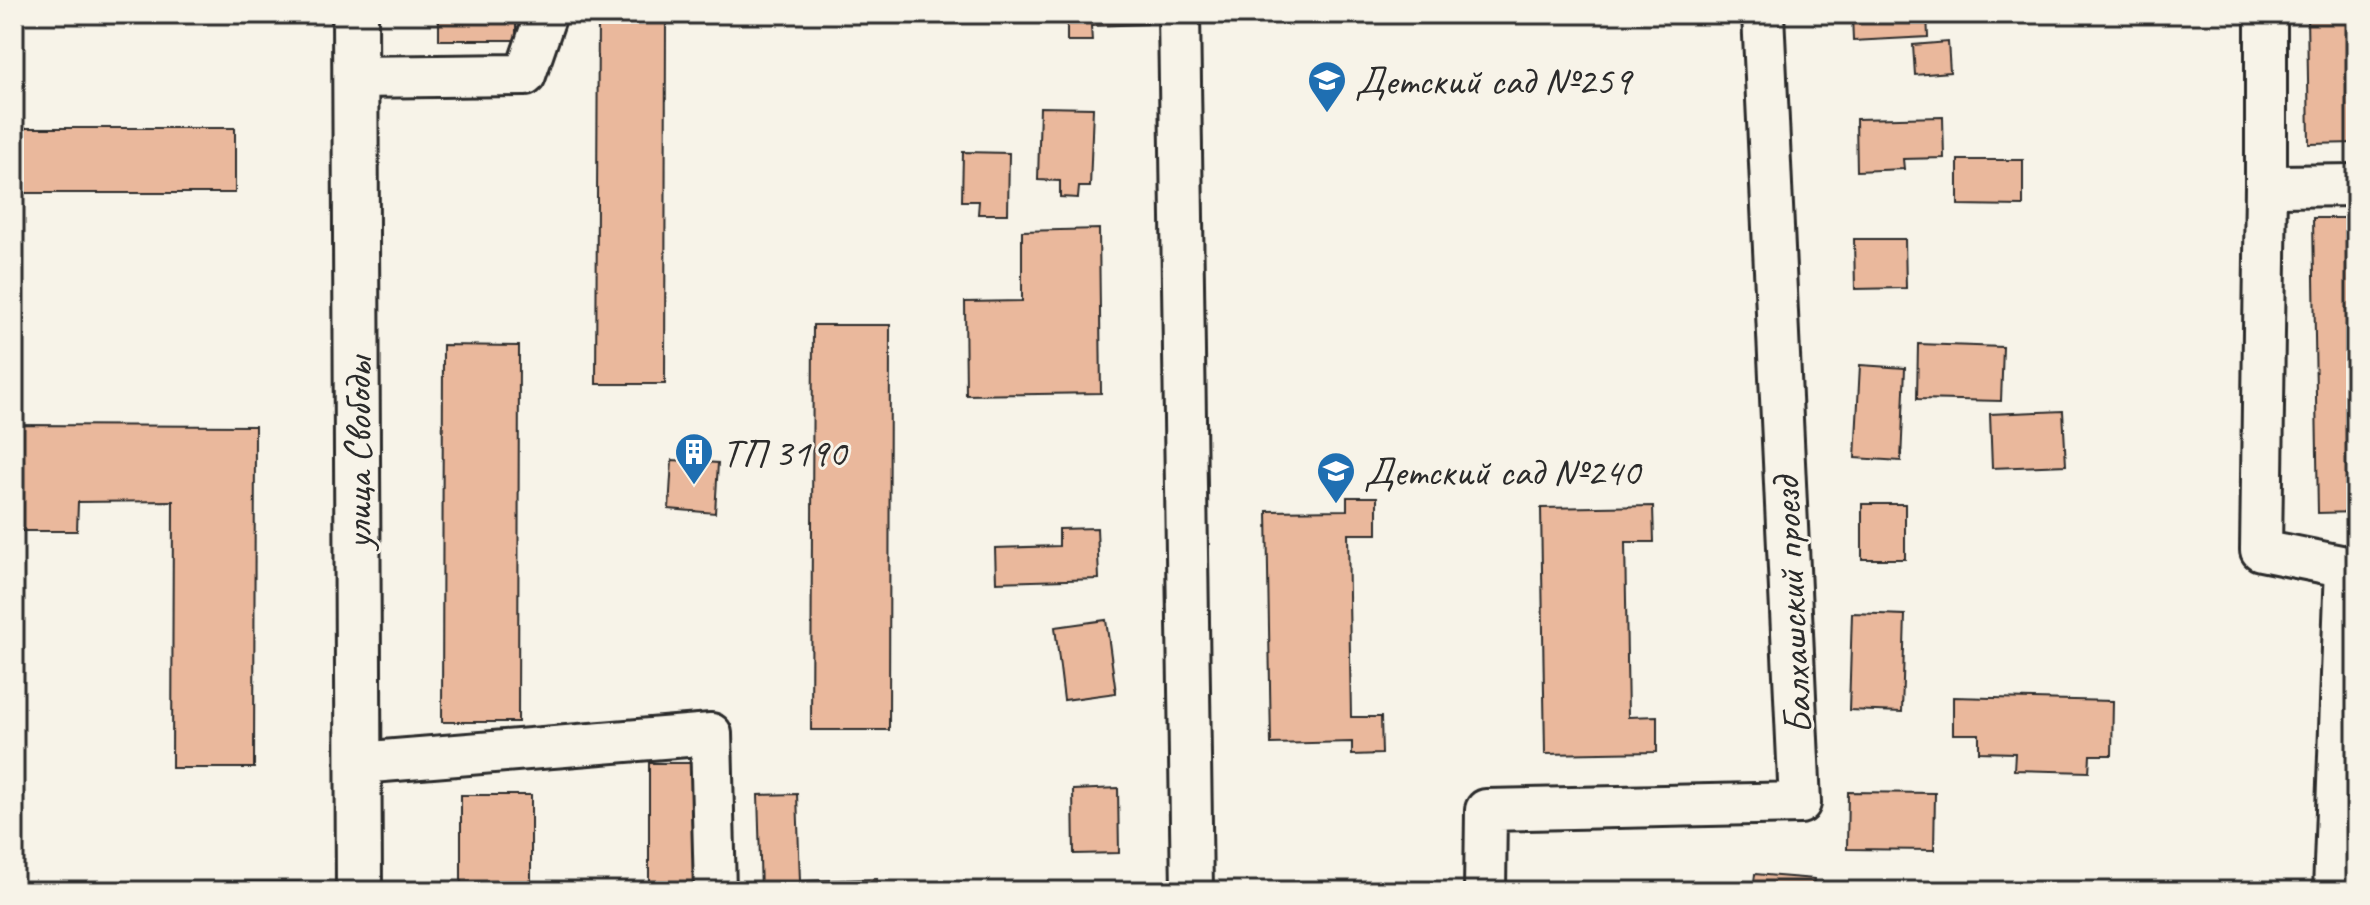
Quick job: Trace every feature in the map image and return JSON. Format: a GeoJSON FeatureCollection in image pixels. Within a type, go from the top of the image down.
{"type":"FeatureCollection","features":[{"type":"Feature","properties":{"kind":"main road","name":"улица Свободы"},"geometry":{"type":"LineString","coordinates":[[355,14],[359,891]]}},
{"type":"Feature","properties":{"kind":"street"},"geometry":{"type":"LineString","coordinates":[[355,77],[525,75],[546,14]]}},
{"type":"Feature","properties":{"kind":"street"},"geometry":{"type":"LineString","coordinates":[[1179,14],[1192,891]]}},
{"type":"Feature","properties":{"kind":"street","name":"Балхашский проезд"},"geometry":{"type":"LineString","coordinates":[[1485,891],[1486,810],[1800,803],[1763,14]]}},
{"type":"Feature","properties":{"kind":"street"},"geometry":{"type":"LineString","coordinates":[[2266,14],[2261,550],[2346,567],[2334,891]]}},
{"type":"Feature","properties":{"kind":"street"},"geometry":{"type":"LineString","coordinates":[[2266,186],[2356,185]]}},
{"type":"Feature","properties":{"kind":"street"},"geometry":{"type":"LineString","coordinates":[[359,763],[711,734],[715,891]]}},
{"type":"Feature","properties":{"kind":"building"},"geometry":{"type":"Polygon","coordinates":[[[439,14],[516,14],[516,40],[439,40],[439,14]]]}},
{"type":"Feature","properties":{"kind":"building"},"geometry":{"type":"Polygon","coordinates":[[[598,14],[666,14],[665,384],[596,384],[598,14]]]}},
{"type":"Feature","properties":{"kind":"building"},"geometry":{"type":"Polygon","coordinates":[[[1033,14],[1147,14],[1147,24],[1091,26],[1092,41],[1067,41],[1067,18],[1033,19],[1033,14]]]}},
{"type":"Feature","properties":{"kind":"building"},"geometry":{"type":"Polygon","coordinates":[[[1852,14],[1927,14],[1928,37],[1853,41],[1852,14]]]}},
{"type":"Feature","properties":{"kind":"building"},"geometry":{"type":"Polygon","coordinates":[[[2307,14],[2356,14],[2356,143],[2309,144],[2307,14]]]}},
{"type":"Feature","properties":{"kind":"building"},"geometry":{"type":"Polygon","coordinates":[[[1948,42],[1950,72],[1915,75],[1913,45],[1948,42]]]}},
{"type":"Feature","properties":{"kind":"building"},"geometry":{"type":"Polygon","coordinates":[[[1040,107],[1093,108],[1090,187],[1079,187],[1078,198],[1060,197],[1060,181],[1038,180],[1040,107]]]}},
{"type":"Feature","properties":{"kind":"building"},"geometry":{"type":"Polygon","coordinates":[[[1943,117],[1944,158],[1903,159],[1904,169],[1857,171],[1856,119],[1943,117]]]}},
{"type":"Feature","properties":{"kind":"building"},"geometry":{"type":"Polygon","coordinates":[[[14,128],[235,128],[235,193],[14,193],[14,128]]]}},
{"type":"Feature","properties":{"kind":"building"},"geometry":{"type":"Polygon","coordinates":[[[963,152],[1009,153],[1008,214],[978,214],[979,201],[962,201],[963,152]]]}},
{"type":"Feature","properties":{"kind":"building"},"geometry":{"type":"Polygon","coordinates":[[[1958,160],[2023,160],[2023,206],[1958,205],[1958,160]]]}},
{"type":"Feature","properties":{"kind":"building"},"geometry":{"type":"Polygon","coordinates":[[[2313,218],[2356,218],[2356,512],[2318,513],[2313,218]]]}},
{"type":"Feature","properties":{"kind":"building"},"geometry":{"type":"Polygon","coordinates":[[[1099,229],[1101,393],[966,395],[965,302],[1022,301],[1022,231],[1099,229]]]}},
{"type":"Feature","properties":{"kind":"building"},"geometry":{"type":"Polygon","coordinates":[[[1854,239],[1905,239],[1906,288],[1855,289],[1854,239]]]}},
{"type":"Feature","properties":{"kind":"building"},"geometry":{"type":"Polygon","coordinates":[[[813,325],[890,325],[889,730],[811,730],[813,325]]]}},
{"type":"Feature","properties":{"kind":"building"},"geometry":{"type":"Polygon","coordinates":[[[1918,344],[2003,347],[2001,401],[1917,399],[1918,344]]]}},
{"type":"Feature","properties":{"kind":"building"},"geometry":{"type":"Polygon","coordinates":[[[443,345],[519,346],[518,722],[442,722],[443,345]]]}},
{"type":"Feature","properties":{"kind":"building"},"geometry":{"type":"Polygon","coordinates":[[[1860,365],[1905,368],[1901,461],[1855,458],[1860,365]]]}},
{"type":"Feature","properties":{"kind":"building"},"geometry":{"type":"Polygon","coordinates":[[[2063,411],[2066,465],[1992,468],[1990,414],[2063,411]]]}},
{"type":"Feature","properties":{"kind":"building"},"geometry":{"type":"Polygon","coordinates":[[[14,425],[255,426],[254,768],[172,768],[173,501],[78,502],[77,531],[14,531],[14,425]]]}},
{"type":"Feature","properties":{"kind":"building","name":"ТП 3190"},"geometry":{"type":"Polygon","coordinates":[[[672,460],[718,463],[715,513],[669,509],[672,460]]]}},
{"type":"Feature","properties":{"kind":"building"},"geometry":{"type":"Polygon","coordinates":[[[1347,497],[1377,497],[1377,534],[1348,534],[1351,717],[1381,717],[1382,754],[1352,755],[1352,742],[1271,744],[1267,511],[1347,510],[1347,497]]]}},
{"type":"Feature","properties":{"kind":"building"},"geometry":{"type":"Polygon","coordinates":[[[1862,504],[1905,504],[1905,559],[1862,559],[1862,504]]]}},
{"type":"Feature","properties":{"kind":"building"},"geometry":{"type":"Polygon","coordinates":[[[1653,506],[1654,542],[1625,542],[1628,717],[1657,716],[1657,752],[1545,754],[1541,508],[1653,506]]]}},
{"type":"Feature","properties":{"kind":"building"},"geometry":{"type":"Polygon","coordinates":[[[1097,528],[1099,579],[996,582],[995,548],[1059,546],[1059,529],[1097,528]]]}},
{"type":"Feature","properties":{"kind":"building"},"geometry":{"type":"Polygon","coordinates":[[[1852,613],[1905,615],[1902,712],[1849,710],[1852,613]]]}},
{"type":"Feature","properties":{"kind":"building"},"geometry":{"type":"Polygon","coordinates":[[[1106,620],[1116,693],[1064,700],[1055,627],[1106,620]]]}},
{"type":"Feature","properties":{"kind":"building"},"geometry":{"type":"Polygon","coordinates":[[[1953,697],[2113,701],[2112,755],[2090,755],[2089,772],[2014,770],[2015,753],[1979,752],[1979,734],[1953,734],[1953,697]]]}},
{"type":"Feature","properties":{"kind":"building"},"geometry":{"type":"Polygon","coordinates":[[[649,763],[693,763],[693,891],[649,891],[649,763]]]}},
{"type":"Feature","properties":{"kind":"building"},"geometry":{"type":"Polygon","coordinates":[[[1118,788],[1119,853],[1074,854],[1073,790],[1118,788]]]}},
{"type":"Feature","properties":{"kind":"building"},"geometry":{"type":"Polygon","coordinates":[[[1848,792],[1935,793],[1934,850],[1847,849],[1848,792]]]}},
{"type":"Feature","properties":{"kind":"building"},"geometry":{"type":"Polygon","coordinates":[[[797,794],[800,881],[877,879],[877,891],[761,891],[758,795],[797,794]]]}},
{"type":"Feature","properties":{"kind":"building"},"geometry":{"type":"Polygon","coordinates":[[[461,795],[531,795],[531,891],[461,891],[461,795]]]}},
{"type":"Feature","properties":{"kind":"building"},"geometry":{"type":"Polygon","coordinates":[[[1755,874],[1814,879],[1813,891],[1753,891],[1755,874]]]}},
{"type":"Feature","properties":{"kind":"building"},"geometry":{"type":"Polygon","coordinates":[[[224,882],[299,882],[299,891],[223,891],[224,882]]]}},
{"type":"Feature","properties":{"kind":"place","name":"Детский сад №259"},"geometry":{"type":"Point","coordinates":[1327,114]}},
{"type":"Feature","properties":{"kind":"place","name":"ТП 3190"},"geometry":{"type":"Point","coordinates":[694,486]}},
{"type":"Feature","properties":{"kind":"place","name":"Детский сад №240"},"geometry":{"type":"Point","coordinates":[1336,505]}}]}
